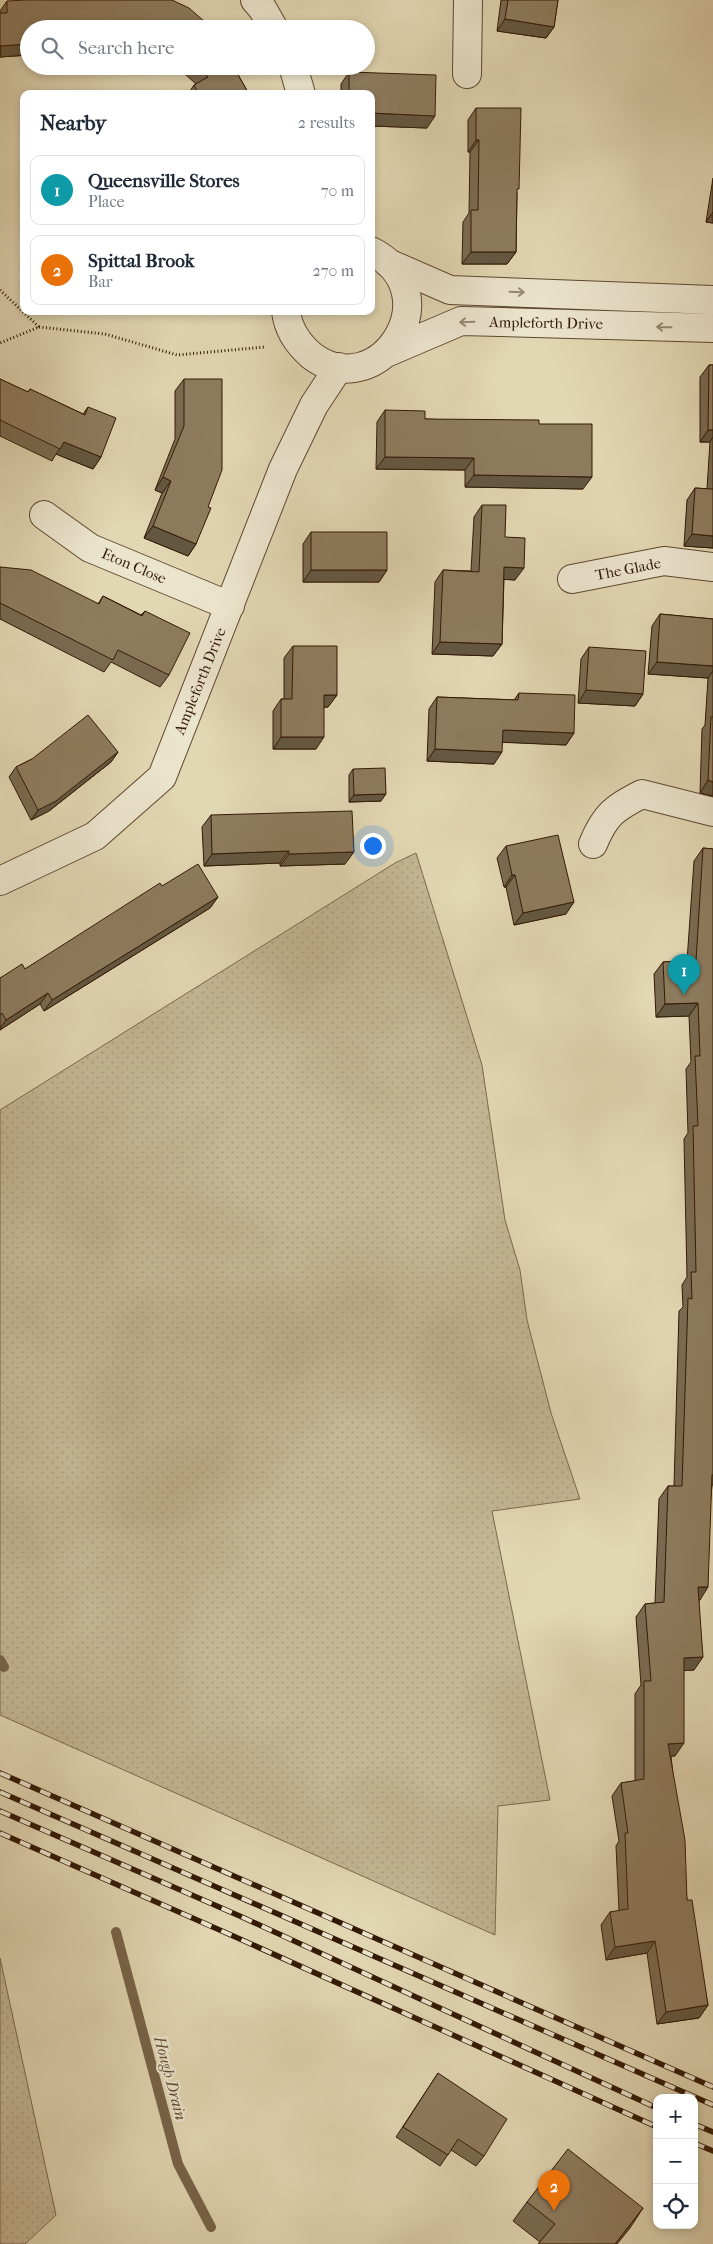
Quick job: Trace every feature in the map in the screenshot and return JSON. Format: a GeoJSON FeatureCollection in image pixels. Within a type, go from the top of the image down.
{"type":"FeatureCollection","features":[{"type":"Feature","properties":{"kind":"street"},"geometry":{"type":"LineString","coordinates":[[255,0],[268,20]]}},
{"type":"Feature","properties":{"kind":"street"},"geometry":{"type":"LineString","coordinates":[[467,74],[468,0]]}},
{"type":"Feature","properties":{"kind":"street"},"geometry":{"type":"LineString","coordinates":[[296,75],[300,90]]}},
{"type":"Feature","properties":{"kind":"street","name":"Ampleforth Drive"},"geometry":{"type":"LineString","coordinates":[[380,257],[450,290],[713,300]]}},
{"type":"Feature","properties":{"kind":"street","name":"Ampleforth Drive"},"geometry":{"type":"LineString","coordinates":[[380,257],[401,279],[406,291],[408,306],[405,325],[395,344],[386,354]]}},
{"type":"Feature","properties":{"kind":"street"},"geometry":{"type":"LineString","coordinates":[[288,315],[298,343],[314,405]]}},
{"type":"Feature","properties":{"kind":"street","name":"Ampleforth Drive"},"geometry":{"type":"LineString","coordinates":[[298,343],[319,360],[339,367],[354,367],[368,364],[386,354],[461,321],[713,328]]}},
{"type":"Feature","properties":{"kind":"street","name":"Ampleforth Drive"},"geometry":{"type":"LineString","coordinates":[[0,881],[94,836],[162,777],[283,469],[314,405],[339,367]]}},
{"type":"Feature","properties":{"kind":"street","name":"Eton Close"},"geometry":{"type":"LineString","coordinates":[[44,515],[90,548],[230,606]]}},
{"type":"Feature","properties":{"kind":"street","name":"The Glade"},"geometry":{"type":"LineString","coordinates":[[572,580],[664,560],[713,567]]}},
{"type":"Feature","properties":{"kind":"street"},"geometry":{"type":"LineString","coordinates":[[593,844],[600,828],[613,810],[642,794],[713,812]]}},
{"type":"Feature","properties":{"kind":"path"},"geometry":{"type":"LineString","coordinates":[[0,290],[20,309]]}},
{"type":"Feature","properties":{"kind":"path"},"geometry":{"type":"LineString","coordinates":[[26,315],[39,327]]}},
{"type":"Feature","properties":{"kind":"path"},"geometry":{"type":"LineString","coordinates":[[0,343],[39,327],[105,334],[177,356],[298,343]]}},
{"type":"Feature","properties":{"kind":"shaded area"},"geometry":{"type":"Polygon","coordinates":[[[416,853],[482,1065],[505,1220],[520,1270],[527,1320],[551,1413],[580,1499],[492,1511],[550,1800],[498,1806],[495,1935],[0,1715],[0,1110],[395,863],[416,853]]]}},
{"type":"Feature","properties":{"kind":"shaded area"},"geometry":{"type":"Polygon","coordinates":[[[0,1958],[56,2215],[25,2244],[0,2244],[0,1958]]]}},
{"type":"Feature","properties":{"kind":"building"},"geometry":{"type":"Polygon","coordinates":[[[172,0],[189,8],[203,20],[20,20],[20,45],[0,46],[0,13],[7,13],[7,1],[172,0]]]}},
{"type":"Feature","properties":{"kind":"building"},"geometry":{"type":"Polygon","coordinates":[[[508,0],[558,0],[554,27],[505,19],[508,0]]]}},
{"type":"Feature","properties":{"kind":"building"},"geometry":{"type":"Polygon","coordinates":[[[375,73],[436,75],[435,116],[375,113],[375,90],[349,90],[349,75],[375,75],[375,73]]]}},
{"type":"Feature","properties":{"kind":"building"},"geometry":{"type":"Polygon","coordinates":[[[206,75],[238,75],[247,90],[197,90],[194,85],[208,77],[206,75]]]}},
{"type":"Feature","properties":{"kind":"building"},"geometry":{"type":"Polygon","coordinates":[[[476,108],[521,108],[516,252],[471,252],[471,210],[478,210],[479,140],[476,140],[476,108]]]}},
{"type":"Feature","properties":{"kind":"building"},"geometry":{"type":"Polygon","coordinates":[[[709,365],[713,365],[713,430],[708,430],[709,365]]]}},
{"type":"Feature","properties":{"kind":"building"},"geometry":{"type":"Polygon","coordinates":[[[0,379],[28,392],[30,389],[85,415],[88,407],[116,418],[101,457],[64,442],[60,449],[0,420],[0,379]]]}},
{"type":"Feature","properties":{"kind":"building"},"geometry":{"type":"Polygon","coordinates":[[[184,379],[222,379],[222,470],[208,507],[211,508],[196,544],[153,526],[171,481],[163,477],[184,426],[184,379]]]}},
{"type":"Feature","properties":{"kind":"building"},"geometry":{"type":"Polygon","coordinates":[[[385,410],[425,411],[425,419],[539,420],[539,424],[592,424],[592,477],[474,475],[474,458],[385,457],[385,410]]]}},
{"type":"Feature","properties":{"kind":"building"},"geometry":{"type":"Polygon","coordinates":[[[695,488],[713,489],[713,536],[692,534],[695,488]]]}},
{"type":"Feature","properties":{"kind":"building"},"geometry":{"type":"Polygon","coordinates":[[[482,505],[506,505],[505,537],[525,538],[524,568],[504,567],[502,644],[440,642],[443,570],[479,572],[482,505]]]}},
{"type":"Feature","properties":{"kind":"building"},"geometry":{"type":"Polygon","coordinates":[[[311,532],[387,532],[387,570],[311,570],[311,532]]]}},
{"type":"Feature","properties":{"kind":"building"},"geometry":{"type":"Polygon","coordinates":[[[0,567],[31,570],[99,604],[103,596],[142,616],[145,611],[190,633],[169,675],[118,650],[113,660],[0,603],[0,567]]]}},
{"type":"Feature","properties":{"kind":"building"},"geometry":{"type":"Polygon","coordinates":[[[660,614],[713,619],[713,666],[657,662],[660,614]]]}},
{"type":"Feature","properties":{"kind":"building"},"geometry":{"type":"Polygon","coordinates":[[[293,646],[337,646],[337,695],[324,695],[324,737],[281,737],[281,699],[292,699],[293,646]]]}},
{"type":"Feature","properties":{"kind":"building"},"geometry":{"type":"Polygon","coordinates":[[[589,647],[646,651],[643,694],[586,690],[589,647]]]}},
{"type":"Feature","properties":{"kind":"building"},"geometry":{"type":"Polygon","coordinates":[[[519,693],[575,695],[574,733],[503,730],[502,752],[435,749],[437,697],[518,700],[519,693]]]}},
{"type":"Feature","properties":{"kind":"building"},"geometry":{"type":"Polygon","coordinates":[[[88,715],[118,752],[56,801],[38,810],[16,767],[32,759],[88,715]]]}},
{"type":"Feature","properties":{"kind":"building"},"geometry":{"type":"Polygon","coordinates":[[[711,717],[713,717],[713,782],[708,780],[711,717]]]}},
{"type":"Feature","properties":{"kind":"building"},"geometry":{"type":"Polygon","coordinates":[[[385,768],[386,794],[354,795],[353,769],[385,768]]]}},
{"type":"Feature","properties":{"kind":"building"},"geometry":{"type":"Polygon","coordinates":[[[352,811],[354,852],[289,854],[289,851],[212,854],[211,815],[352,811]]]}},
{"type":"Feature","properties":{"kind":"building"},"geometry":{"type":"Polygon","coordinates":[[[558,835],[574,902],[523,913],[515,875],[512,875],[506,846],[558,835]]]}},
{"type":"Feature","properties":{"kind":"building"},"geometry":{"type":"Polygon","coordinates":[[[703,848],[713,849],[713,1475],[708,1587],[698,1587],[703,1657],[684,1658],[684,1743],[668,1744],[685,1840],[687,1900],[692,1900],[708,2005],[666,2012],[655,1941],[615,1947],[610,1912],[628,1909],[625,1833],[628,1833],[621,1783],[644,1779],[644,1681],[651,1681],[645,1604],[664,1602],[668,1486],[682,1486],[688,1298],[692,1299],[691,1272],[696,1272],[693,1126],[698,1126],[695,1056],[700,1056],[698,1003],[665,1004],[663,962],[696,960],[703,848]]]}},
{"type":"Feature","properties":{"kind":"building"},"geometry":{"type":"Polygon","coordinates":[[[198,864],[218,897],[52,1000],[48,993],[6,1020],[2,1013],[0,1015],[0,978],[22,964],[25,969],[160,883],[162,886],[198,864]]]}},
{"type":"Feature","properties":{"kind":"building"},"geometry":{"type":"Polygon","coordinates":[[[438,2073],[507,2119],[484,2156],[458,2139],[448,2155],[403,2127],[438,2073]]]}},
{"type":"Feature","properties":{"kind":"building"},"geometry":{"type":"Polygon","coordinates":[[[568,2149],[643,2208],[615,2244],[538,2244],[555,2224],[527,2202],[568,2149]]]}},
{"type":"Feature","properties":{"kind":"waterway","name":"Hough Drain"},"geometry":{"type":"LineString","coordinates":[[0,1660],[4,1667]]}},
{"type":"Feature","properties":{"kind":"waterway","name":"Hough Drain"},"geometry":{"type":"LineString","coordinates":[[116,1932],[178,2164],[211,2227]]}},
{"type":"Feature","properties":{"kind":"railway"},"geometry":{"type":"LineString","coordinates":[[0,1773],[713,2087]]}},
{"type":"Feature","properties":{"kind":"railway"},"geometry":{"type":"LineString","coordinates":[[0,1792],[713,2105]]}},
{"type":"Feature","properties":{"kind":"railway"},"geometry":{"type":"LineString","coordinates":[[0,1811],[242,1917],[653,2106]]}},
{"type":"Feature","properties":{"kind":"railway"},"geometry":{"type":"LineString","coordinates":[[0,1833],[653,2125]]}},
{"type":"Feature","properties":{"kind":"railway"},"geometry":{"type":"LineString","coordinates":[[698,2126],[713,2132]]}},
{"type":"Feature","properties":{"kind":"railway"},"geometry":{"type":"LineString","coordinates":[[698,2145],[713,2151]]}},
{"type":"Feature","properties":{"kind":"place","name":"Queensville Stores"},"geometry":{"type":"Point","coordinates":[684,995]}},
{"type":"Feature","properties":{"kind":"place","name":"Spittal Brook"},"geometry":{"type":"Point","coordinates":[554,2211]}}]}
